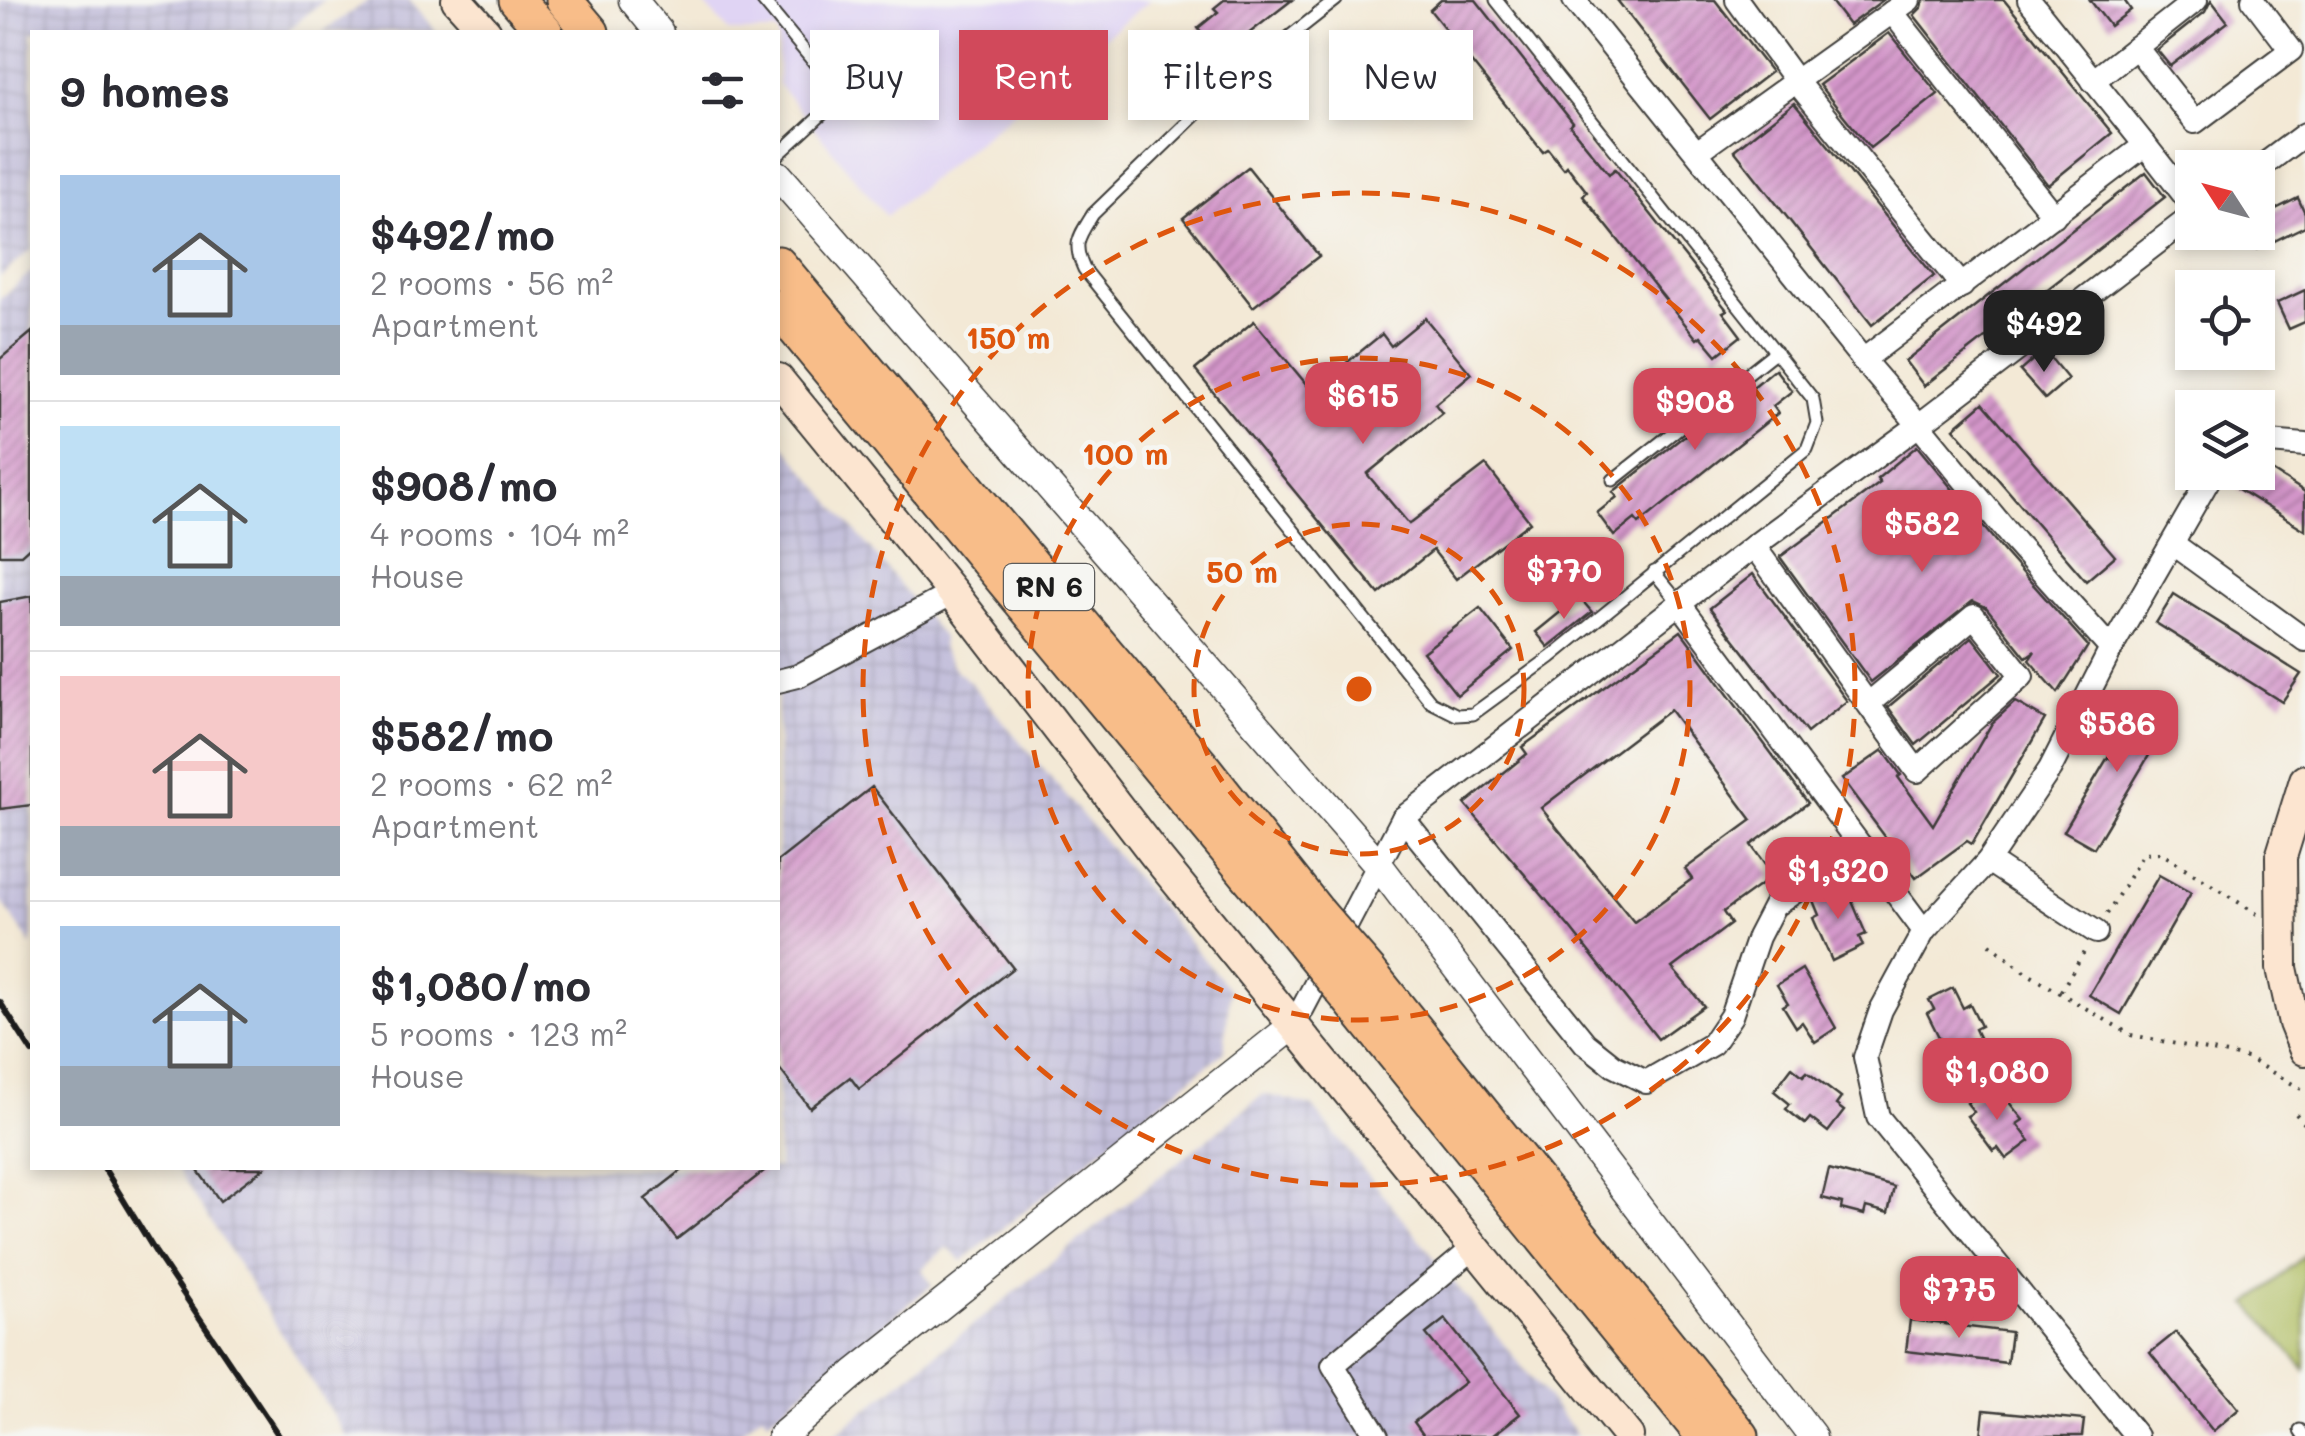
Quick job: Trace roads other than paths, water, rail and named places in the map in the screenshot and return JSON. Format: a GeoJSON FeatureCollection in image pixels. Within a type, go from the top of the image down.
{"type":"FeatureCollection","features":[{"type":"Feature","properties":{"kind":"main road"},"geometry":{"type":"LineString","coordinates":[[458,0],[484,30]]}},
{"type":"Feature","properties":{"kind":"main road"},"geometry":{"type":"LineString","coordinates":[[518,0],[543,30]]}},
{"type":"Feature","properties":{"kind":"main road"},"geometry":{"type":"LineString","coordinates":[[564,0],[588,30]]}},
{"type":"Feature","properties":{"kind":"main road","name":"RN 6"},"geometry":{"type":"LineString","coordinates":[[780,266],[1200,764],[1304,920]]}},
{"type":"Feature","properties":{"kind":"main road","name":"RN 6"},"geometry":{"type":"LineString","coordinates":[[780,310],[1741,1436]]}},
{"type":"Feature","properties":{"kind":"main road"},"geometry":{"type":"LineString","coordinates":[[780,381],[952,593],[1155,855],[1628,1436]]}},
{"type":"Feature","properties":{"kind":"main road"},"geometry":{"type":"LineString","coordinates":[[2305,780],[2280,857],[2282,968],[2294,1023],[2305,1050]]}},
{"type":"Feature","properties":{"kind":"main road","name":"RN 6"},"geometry":{"type":"LineString","coordinates":[[1356,981],[1704,1436]]}},
{"type":"Feature","properties":{"kind":"street"},"geometry":{"type":"LineString","coordinates":[[632,0],[657,30]]}},
{"type":"Feature","properties":{"kind":"street"},"geometry":{"type":"LineString","coordinates":[[1574,0],[1863,360],[2016,544],[2110,648]]}},
{"type":"Feature","properties":{"kind":"street"},"geometry":{"type":"LineString","coordinates":[[1738,0],[1796,81],[1962,286]]}},
{"type":"Feature","properties":{"kind":"street"},"geometry":{"type":"LineString","coordinates":[[2029,0],[2175,183]]}},
{"type":"Feature","properties":{"kind":"street"},"geometry":{"type":"LineString","coordinates":[[2093,81],[2196,0]]}},
{"type":"Feature","properties":{"kind":"street"},"geometry":{"type":"LineString","coordinates":[[2136,47],[2195,122],[2291,50],[2253,0]]}},
{"type":"Feature","properties":{"kind":"street"},"geometry":{"type":"LineString","coordinates":[[1697,152],[1901,6],[2054,216]]}},
{"type":"Feature","properties":{"kind":"street"},"geometry":{"type":"LineString","coordinates":[[2275,156],[2305,134]]}},
{"type":"Feature","properties":{"kind":"street"},"geometry":{"type":"LineString","coordinates":[[1863,360],[2145,144]]}},
{"type":"Feature","properties":{"kind":"street"},"geometry":{"type":"LineString","coordinates":[[780,177],[1377,863],[1812,1436]]}},
{"type":"Feature","properties":{"kind":"street"},"geometry":{"type":"LineString","coordinates":[[782,1436],[854,1374],[1294,1025],[1403,818],[1754,546],[2175,229]]}},
{"type":"Feature","properties":{"kind":"street"},"geometry":{"type":"LineString","coordinates":[[2275,442],[2305,445]]}},
{"type":"Feature","properties":{"kind":"street"},"geometry":{"type":"LineString","coordinates":[[2136,1436],[1878,1117],[1866,1056],[1882,1010],[1924,930],[1988,861],[2050,770],[2110,648],[2203,490]]}},
{"type":"Feature","properties":{"kind":"street"},"geometry":{"type":"LineString","coordinates":[[2173,544],[2305,640]]}},
{"type":"Feature","properties":{"kind":"street"},"geometry":{"type":"LineString","coordinates":[[1754,546],[1868,704],[1917,771],[2022,676],[1974,616],[1868,704]]}},
{"type":"Feature","properties":{"kind":"street"},"geometry":{"type":"LineString","coordinates":[[780,680],[798,676],[952,593]]}},
{"type":"Feature","properties":{"kind":"street"},"geometry":{"type":"LineString","coordinates":[[1680,604],[1924,930]]}},
{"type":"Feature","properties":{"kind":"street"},"geometry":{"type":"LineString","coordinates":[[1403,818],[1585,1043],[1614,1066],[1646,1082],[1712,1044],[1731,1016],[1758,937],[1774,906],[1861,846]]}},
{"type":"Feature","properties":{"kind":"street"},"geometry":{"type":"LineString","coordinates":[[1988,861],[2096,932]]}},
{"type":"Feature","properties":{"kind":"street"},"geometry":{"type":"LineString","coordinates":[[1377,1436],[1332,1365],[1475,1247]]}},
{"type":"Feature","properties":{"kind":"lane"},"geometry":{"type":"LineString","coordinates":[[762,0],[842,96],[780,154]]}},
{"type":"Feature","properties":{"kind":"lane"},"geometry":{"type":"LineString","coordinates":[[1336,0],[1218,94],[1093,214],[1078,239],[1076,253],[1084,269],[1418,686],[1443,710],[1457,715],[1473,714],[1551,656],[1807,449],[1817,423],[1813,399],[1496,0]]}},
{"type":"Feature","properties":{"kind":"lane"},"geometry":{"type":"LineString","coordinates":[[1613,480],[1776,352]]}},
{"type":"Feature","properties":{"kind":"lane"},"geometry":{"type":"LineString","coordinates":[[1654,572],[1680,604]]}},
{"type":"Feature","properties":{"kind":"railway"},"geometry":{"type":"LineString","coordinates":[[0,1002],[30,1049]]}},
{"type":"Feature","properties":{"kind":"railway"},"geometry":{"type":"LineString","coordinates":[[105,1170],[279,1436]]}}]}
